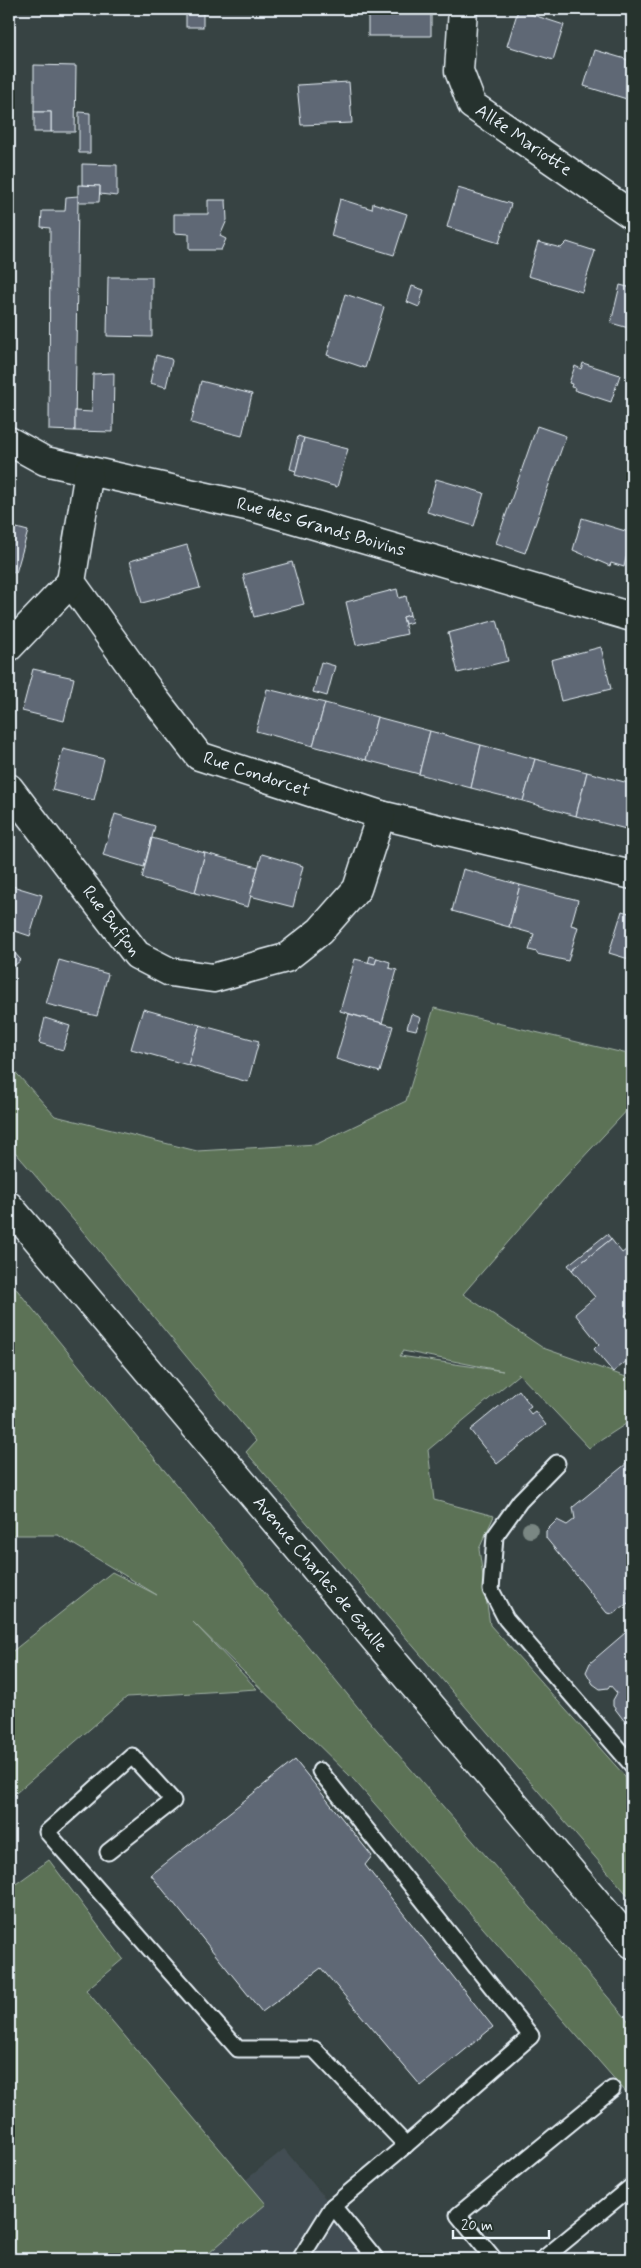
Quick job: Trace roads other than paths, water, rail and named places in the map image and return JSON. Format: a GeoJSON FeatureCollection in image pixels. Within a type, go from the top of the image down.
{"type":"FeatureCollection","features":[{"type":"Feature","properties":{"kind":"street","name":"Allée Mariotte"},"geometry":{"type":"LineString","coordinates":[[463,9],[459,71],[472,105],[632,214]]}},
{"type":"Feature","properties":{"kind":"street","name":"Rue des Grands Boivins"},"geometry":{"type":"LineString","coordinates":[[9,441],[45,460],[256,508],[632,617]]}},
{"type":"Feature","properties":{"kind":"street"},"geometry":{"type":"LineString","coordinates":[[9,647],[71,582],[89,470]]}},
{"type":"Feature","properties":{"kind":"street","name":"Rue Condorcet"},"geometry":{"type":"LineString","coordinates":[[71,582],[154,698],[199,756],[381,814],[632,874]]}},
{"type":"Feature","properties":{"kind":"street","name":"Rue Buffon"},"geometry":{"type":"LineString","coordinates":[[9,788],[137,955],[170,972],[213,978],[286,958],[320,931],[358,889],[381,814]]}},
{"type":"Feature","properties":{"kind":"street","name":"Avenue Charles de Gaulle"},"geometry":{"type":"LineString","coordinates":[[9,1206],[632,1944]]}},
{"type":"Feature","properties":{"kind":"lane"},"geometry":{"type":"LineString","coordinates":[[557,1463],[520,1501],[495,1536],[491,1590],[506,1619],[632,1765]]}},
{"type":"Feature","properties":{"kind":"lane"},"geometry":{"type":"LineString","coordinates":[[108,1852],[173,1801],[132,1756],[47,1832],[238,2048],[314,2049],[406,2145]]}},
{"type":"Feature","properties":{"kind":"lane"},"geometry":{"type":"LineString","coordinates":[[300,2259],[333,2206],[531,2036],[320,1770]]}},
{"type":"Feature","properties":{"kind":"lane"},"geometry":{"type":"LineString","coordinates":[[494,2259],[458,2215],[612,2089]]}},
{"type":"Feature","properties":{"kind":"lane"},"geometry":{"type":"LineString","coordinates":[[543,2259],[632,2186]]}},
{"type":"Feature","properties":{"kind":"lane"},"geometry":{"type":"LineString","coordinates":[[333,2206],[376,2259]]}}]}
